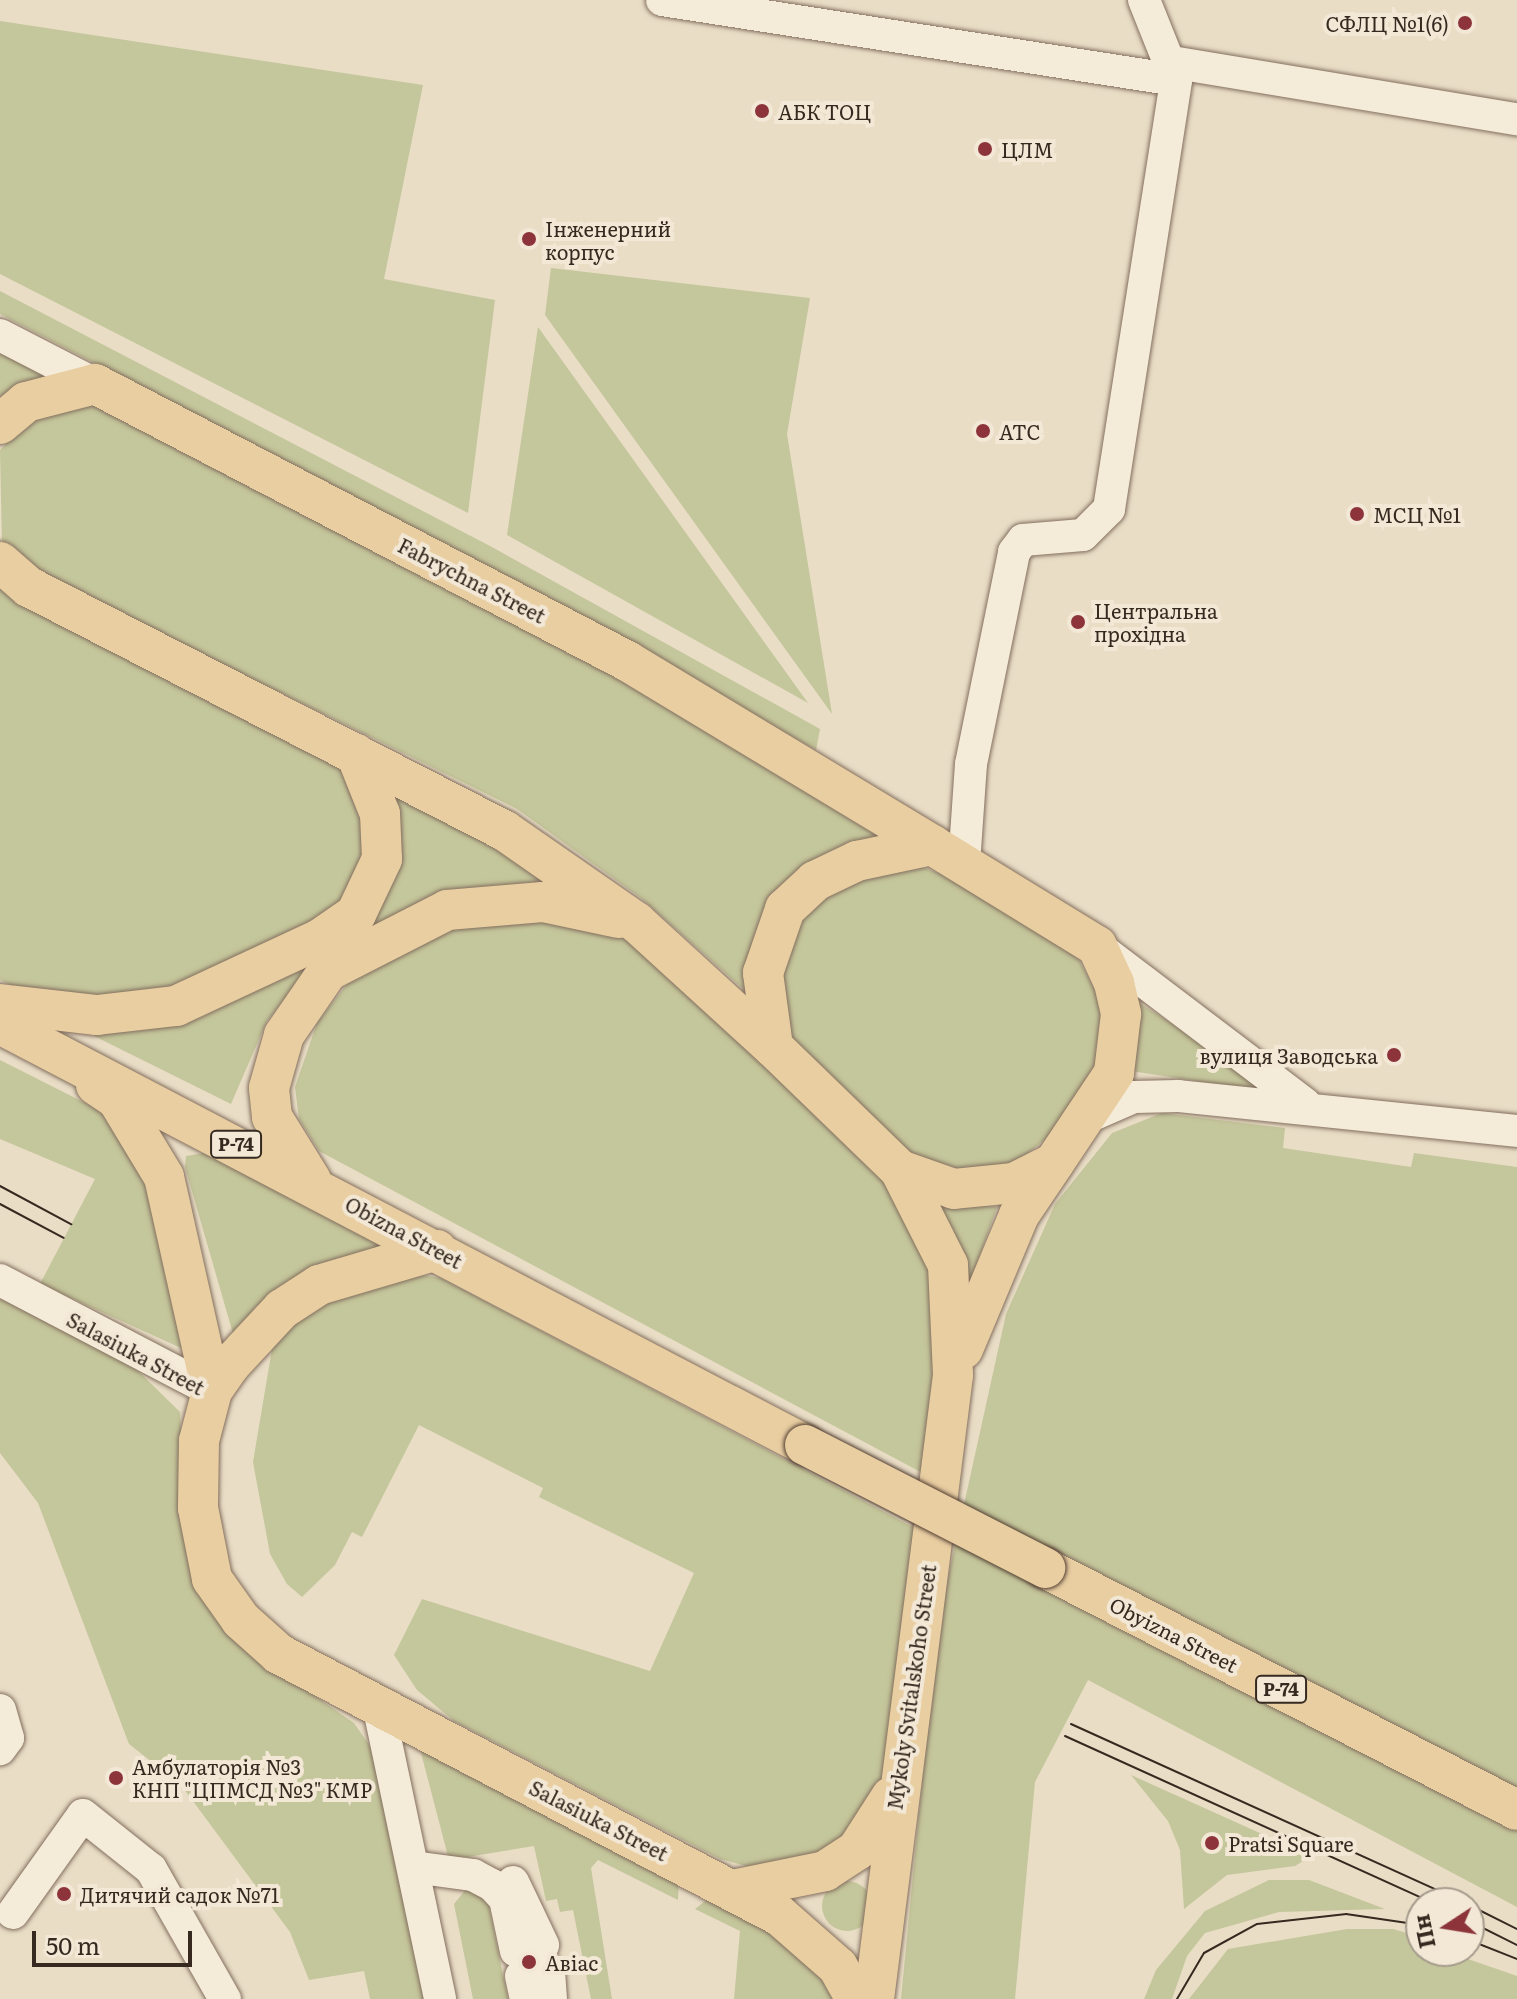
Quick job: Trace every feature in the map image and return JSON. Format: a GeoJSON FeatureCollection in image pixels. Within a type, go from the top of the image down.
{"type":"FeatureCollection","features":[{"type":"Feature","properties":{"kind":"main road","name":"Fabrychna Street"},"geometry":{"type":"LineString","coordinates":[[95,384],[627,661],[1097,946]]}},
{"type":"Feature","properties":{"kind":"main road"},"geometry":{"type":"LineString","coordinates":[[0,424],[26,402],[95,384]]}},
{"type":"Feature","properties":{"kind":"main road"},"geometry":{"type":"LineString","coordinates":[[10,574],[505,831],[636,922],[773,1047],[900,1170],[948,1265],[953,1375]]}},
{"type":"Feature","properties":{"kind":"main road"},"geometry":{"type":"LineString","coordinates":[[0,1004],[137,1014],[228,988],[320,939],[356,914],[382,859],[380,814],[356,754]]}},
{"type":"Feature","properties":{"kind":"main road"},"geometry":{"type":"LineString","coordinates":[[773,1047],[763,973],[785,909],[815,881],[857,861],[948,854]]}},
{"type":"Feature","properties":{"kind":"main road"},"geometry":{"type":"LineString","coordinates":[[313,1184],[272,1117],[269,1088],[284,1035],[328,971],[459,908],[543,902],[636,922]]}},
{"type":"Feature","properties":{"kind":"main road"},"geometry":{"type":"LineString","coordinates":[[953,1375],[1019,1215],[1090,1116],[1120,1046],[1121,1014],[1097,946]]}},
{"type":"Feature","properties":{"kind":"main road"},"geometry":{"type":"LineString","coordinates":[[16,1033],[117,1099],[151,1152],[180,1229],[212,1391]]}},
{"type":"Feature","properties":{"kind":"main road","name":"Obizna Street"},"geometry":{"type":"LineString","coordinates":[[16,1033],[313,1184],[805,1445],[1045,1568]]}},
{"type":"Feature","properties":{"kind":"main road"},"geometry":{"type":"LineString","coordinates":[[900,1170],[954,1189],[981,1188],[1014,1183],[1054,1163]]}},
{"type":"Feature","properties":{"kind":"main road"},"geometry":{"type":"LineString","coordinates":[[212,1391],[251,1339],[297,1298],[356,1270],[437,1250]]}},
{"type":"Feature","properties":{"kind":"main road","name":"Mykoly Svitalskoho Street"},"geometry":{"type":"LineString","coordinates":[[874,1999],[898,1783],[953,1375]]}},
{"type":"Feature","properties":{"kind":"main road","name":"Salasiuka Street"},"geometry":{"type":"LineString","coordinates":[[212,1391],[197,1492],[212,1579],[259,1639],[379,1709],[732,1890],[807,1937],[838,1967],[856,1999]]}},
{"type":"Feature","properties":{"kind":"main road","name":"Obyizna Street"},"geometry":{"type":"LineString","coordinates":[[1045,1568],[1517,1810]]}},
{"type":"Feature","properties":{"kind":"main road"},"geometry":{"type":"LineString","coordinates":[[732,1890],[825,1871],[876,1827],[898,1783]]}},
{"type":"Feature","properties":{"kind":"street"},"geometry":{"type":"LineString","coordinates":[[662,0],[1517,119]]}},
{"type":"Feature","properties":{"kind":"street"},"geometry":{"type":"LineString","coordinates":[[948,854],[971,764],[1014,552],[1023,540],[1083,535],[1109,509],[1174,71],[1144,0]]}},
{"type":"Feature","properties":{"kind":"street","name":"Fabrychna Street"},"geometry":{"type":"LineString","coordinates":[[0,335],[95,384]]}},
{"type":"Feature","properties":{"kind":"street"},"geometry":{"type":"LineString","coordinates":[[1097,946],[1210,1024],[1305,1104]]}},
{"type":"Feature","properties":{"kind":"street"},"geometry":{"type":"LineString","coordinates":[[1090,1116],[1134,1097],[1305,1104],[1517,1131]]}},
{"type":"Feature","properties":{"kind":"street","name":"Salasiuka Street"},"geometry":{"type":"LineString","coordinates":[[0,1280],[212,1391]]}},
{"type":"Feature","properties":{"kind":"street"},"geometry":{"type":"LineString","coordinates":[[379,1709],[440,1999]]}},
{"type":"Feature","properties":{"kind":"street"},"geometry":{"type":"LineString","coordinates":[[0,1710],[8,1738],[0,1749]]}},
{"type":"Feature","properties":{"kind":"street"},"geometry":{"type":"LineString","coordinates":[[13,1913],[83,1815],[151,1869],[225,1999]]}},
{"type":"Feature","properties":{"kind":"street"},"geometry":{"type":"LineString","coordinates":[[413,1867],[473,1875],[492,1885],[505,1899],[534,1974]]}},
{"type":"Feature","properties":{"kind":"green space"},"geometry":{"type":"Polygon","coordinates":[[[0,21],[423,85],[384,279],[495,300],[468,513],[0,274],[0,21]]]}},
{"type":"Feature","properties":{"kind":"green space"},"geometry":{"type":"Polygon","coordinates":[[[551,268],[810,298],[787,434],[832,714],[545,315],[551,268]]]}},
{"type":"Feature","properties":{"kind":"green space"},"geometry":{"type":"Polygon","coordinates":[[[0,291],[490,546],[820,729],[816,750],[479,563],[0,314],[0,291]]]}},
{"type":"Feature","properties":{"kind":"green space"},"geometry":{"type":"Polygon","coordinates":[[[538,327],[808,703],[507,535],[538,327]]]}},
{"type":"Feature","properties":{"kind":"green space"},"geometry":{"type":"Polygon","coordinates":[[[0,348],[51,374],[0,408],[0,348]]]}},
{"type":"Feature","properties":{"kind":"green space"},"geometry":{"type":"Polygon","coordinates":[[[99,399],[616,673],[887,834],[829,856],[749,994],[641,898],[517,809],[44,576],[2,544],[0,450],[32,416],[99,399]]]}},
{"type":"Feature","properties":{"kind":"green space"},"geometry":{"type":"Polygon","coordinates":[[[0,588],[341,766],[356,788],[366,855],[341,902],[311,927],[171,994],[32,996],[0,980],[0,588]]]}},
{"type":"Feature","properties":{"kind":"green space"},"geometry":{"type":"Polygon","coordinates":[[[391,792],[505,848],[583,898],[357,930],[391,792]]]}},
{"type":"Feature","properties":{"kind":"green space"},"geometry":{"type":"Polygon","coordinates":[[[918,866],[960,880],[1077,956],[1106,1011],[1107,1051],[1059,1128],[1012,1166],[975,1175],[909,1157],[789,1041],[777,976],[790,930],[838,883],[918,866]]]}},
{"type":"Feature","properties":{"kind":"green space"},"geometry":{"type":"Polygon","coordinates":[[[496,914],[596,927],[640,947],[885,1178],[922,1240],[941,1322],[928,1476],[319,1151],[299,1119],[295,1087],[317,1023],[351,979],[398,949],[496,914]]]}},
{"type":"Feature","properties":{"kind":"green space"},"geometry":{"type":"Polygon","coordinates":[[[318,957],[267,1021],[231,1104],[94,1036],[99,1028],[318,957]]]}},
{"type":"Feature","properties":{"kind":"green space"},"geometry":{"type":"Polygon","coordinates":[[[1139,1003],[1218,1052],[1273,1093],[1131,1071],[1139,1003]]]}},
{"type":"Feature","properties":{"kind":"green space"},"geometry":{"type":"Polygon","coordinates":[[[0,1060],[99,1110],[148,1172],[191,1340],[181,1348],[40,1284],[95,1179],[0,1139],[0,1060]]]}},
{"type":"Feature","properties":{"kind":"green space"},"geometry":{"type":"Polygon","coordinates":[[[1162,1113],[1285,1128],[1283,1148],[1411,1167],[1414,1153],[1517,1167],[1517,1907],[1485,1890],[1485,1887],[1479,1887],[1088,1680],[1035,1782],[1015,1999],[901,1999],[937,1627],[1006,1314],[1055,1204],[1112,1133],[1162,1113]]]}},
{"type":"Feature","properties":{"kind":"green space"},"geometry":{"type":"Polygon","coordinates":[[[204,1153],[384,1247],[236,1344],[185,1167],[186,1156],[204,1153]]]}},
{"type":"Feature","properties":{"kind":"green space"},"geometry":{"type":"Polygon","coordinates":[[[945,1202],[997,1207],[968,1289],[940,1206],[945,1202]]]}},
{"type":"Feature","properties":{"kind":"green space"},"geometry":{"type":"Polygon","coordinates":[[[407,1273],[441,1278],[924,1533],[886,1776],[868,1810],[818,1861],[754,1868],[720,1859],[454,1721],[417,1690],[394,1655],[422,1599],[650,1671],[694,1573],[539,1497],[543,1488],[419,1425],[362,1537],[352,1532],[335,1565],[302,1597],[287,1584],[270,1554],[253,1462],[272,1349],[300,1312],[407,1273]]]}},
{"type":"Feature","properties":{"kind":"green space"},"geometry":{"type":"Polygon","coordinates":[[[0,1292],[135,1368],[180,1412],[186,1518],[306,1690],[354,1723],[381,1762],[435,1999],[370,1999],[364,1971],[309,1980],[290,1932],[181,1785],[129,1744],[38,1503],[0,1453],[0,1292]]]}},
{"type":"Feature","properties":{"kind":"green space"},"geometry":{"type":"Polygon","coordinates":[[[420,1749],[679,1877],[678,1900],[598,1860],[591,1868],[612,1999],[591,1999],[573,1910],[560,1912],[557,1899],[546,1901],[534,1846],[449,1860],[420,1749]]]}},
{"type":"Feature","properties":{"kind":"green space"},"geometry":{"type":"Polygon","coordinates":[[[1131,1775],[1311,1856],[1295,1866],[1227,1875],[1184,1909],[1180,1850],[1168,1821],[1131,1775]]]}},
{"type":"Feature","properties":{"kind":"green space"},"geometry":{"type":"Polygon","coordinates":[[[1269,1880],[1309,1880],[1385,1909],[1279,1912],[1205,1933],[1187,1956],[1172,1999],[1144,1999],[1156,1970],[1205,1911],[1269,1880]]]}},
{"type":"Feature","properties":{"kind":"green space"},"geometry":{"type":"Polygon","coordinates":[[[847,1881],[865,1888],[872,1906],[865,1924],[847,1931],[829,1924],[822,1906],[829,1888],[847,1881]]]}},
{"type":"Feature","properties":{"kind":"green space"},"geometry":{"type":"Polygon","coordinates":[[[467,1888],[487,1897],[508,1999],[473,1999],[454,1904],[467,1888]]]}},
{"type":"Feature","properties":{"kind":"green space"},"geometry":{"type":"Polygon","coordinates":[[[713,1895],[798,1940],[843,1999],[734,1999],[740,1931],[695,1909],[713,1895]]]}},
{"type":"Feature","properties":{"kind":"green space"},"geometry":{"type":"Polygon","coordinates":[[[1347,1929],[1393,1929],[1405,1932],[1405,1967],[1485,1965],[1517,1976],[1517,1999],[1189,1999],[1228,1949],[1347,1929]]]}},
{"type":"Feature","properties":{"kind":"tram line"},"geometry":{"type":"LineString","coordinates":[[0,1186],[71,1224]]}},
{"type":"Feature","properties":{"kind":"tram line"},"geometry":{"type":"LineString","coordinates":[[0,1204],[64,1238]]}},
{"type":"Feature","properties":{"kind":"tram line"},"geometry":{"type":"LineString","coordinates":[[1071,1724],[1430,1887]]}},
{"type":"Feature","properties":{"kind":"tram line"},"geometry":{"type":"LineString","coordinates":[[1065,1736],[1405,1890]]}},
{"type":"Feature","properties":{"kind":"tram line"},"geometry":{"type":"LineString","coordinates":[[1485,1913],[1517,1929]]}},
{"type":"Feature","properties":{"kind":"tram line"},"geometry":{"type":"LineString","coordinates":[[1177,1999],[1204,1953],[1257,1924],[1346,1914],[1405,1923]]}},
{"type":"Feature","properties":{"kind":"tram line"},"geometry":{"type":"LineString","coordinates":[[1485,1929],[1517,1945]]}},
{"type":"Feature","properties":{"kind":"tram line"},"geometry":{"type":"LineString","coordinates":[[1485,1946],[1517,1959]]}},
{"type":"Feature","properties":{"kind":"place","name":"СФЛЦ №1(6)"},"geometry":{"type":"Point","coordinates":[1465,23]}},
{"type":"Feature","properties":{"kind":"place","name":"АБК ТОЦ"},"geometry":{"type":"Point","coordinates":[762,111]}},
{"type":"Feature","properties":{"kind":"place","name":"ЦЛМ"},"geometry":{"type":"Point","coordinates":[985,149]}},
{"type":"Feature","properties":{"kind":"place","name":"Інженерний корпус"},"geometry":{"type":"Point","coordinates":[529,239]}},
{"type":"Feature","properties":{"kind":"place","name":"АТС"},"geometry":{"type":"Point","coordinates":[983,431]}},
{"type":"Feature","properties":{"kind":"place","name":"МСЦ №1"},"geometry":{"type":"Point","coordinates":[1357,514]}},
{"type":"Feature","properties":{"kind":"place","name":"Центральна прохідна"},"geometry":{"type":"Point","coordinates":[1078,622]}},
{"type":"Feature","properties":{"kind":"place","name":"вулиця Заводська"},"geometry":{"type":"Point","coordinates":[1394,1055]}},
{"type":"Feature","properties":{"kind":"place","name":"Амбулаторія №3 КНП \"ЦПМСД №3\" КМР"},"geometry":{"type":"Point","coordinates":[116,1778]}},
{"type":"Feature","properties":{"kind":"place","name":"Pratsi Square"},"geometry":{"type":"Point","coordinates":[1212,1843]}},
{"type":"Feature","properties":{"kind":"place","name":"Дитячий садок №71"},"geometry":{"type":"Point","coordinates":[64,1894]}},
{"type":"Feature","properties":{"kind":"place","name":"Авіас"},"geometry":{"type":"Point","coordinates":[529,1962]}}]}
